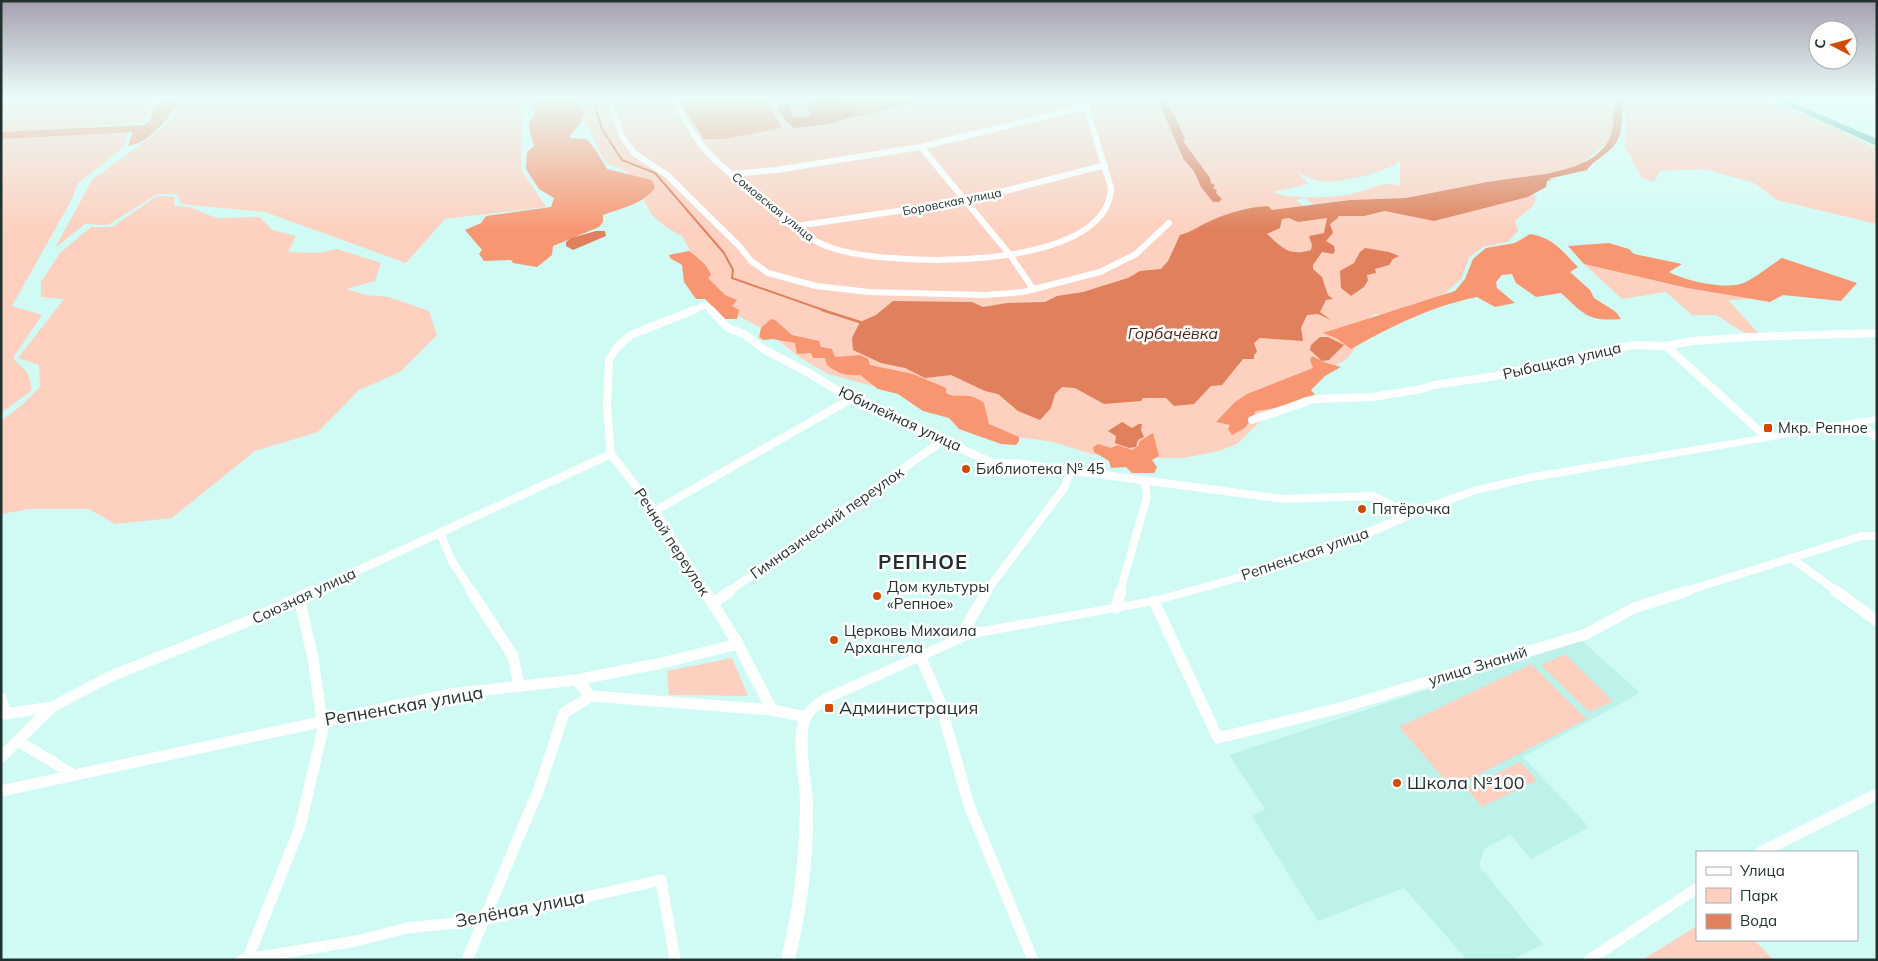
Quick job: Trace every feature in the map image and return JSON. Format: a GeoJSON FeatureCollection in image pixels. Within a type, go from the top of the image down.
{"type":"FeatureCollection","features":[{"type":"Feature","properties":{"kind":"street"},"geometry":{"type":"LineString","coordinates":[[625,141],[634,154],[667,175],[740,247],[751,261],[768,273],[816,286],[846,291],[985,296],[1034,290],[1091,275],[1118,263],[1142,249],[1170,223]]}},
{"type":"Feature","properties":{"kind":"street","name":"Сомовская улица"},"geometry":{"type":"LineString","coordinates":[[699,141],[704,149],[732,174],[822,245],[844,253],[869,258],[932,262],[1010,255],[1055,244],[1080,233],[1097,221],[1105,212],[1112,192],[1110,179],[1096,141]]}},
{"type":"Feature","properties":{"kind":"street"},"geometry":{"type":"LineString","coordinates":[[732,174],[833,162],[955,141]]}},
{"type":"Feature","properties":{"kind":"street"},"geometry":{"type":"LineString","coordinates":[[922,148],[1010,255],[1034,290]]}},
{"type":"Feature","properties":{"kind":"street","name":"Боровская улица"},"geometry":{"type":"LineString","coordinates":[[796,226],[966,201],[1105,165]]}},
{"type":"Feature","properties":{"kind":"street","name":"Юбилейная улица"},"geometry":{"type":"LineString","coordinates":[[611,454],[607,407],[609,360],[617,346],[631,335],[706,305],[728,328],[744,334],[764,350],[809,373],[851,400],[942,441],[970,451],[974,455],[993,463],[1015,464],[1283,499],[1373,496],[1411,514]]}},
{"type":"Feature","properties":{"kind":"street","name":"Рыбацкая улица"},"geometry":{"type":"LineString","coordinates":[[1252,420],[1314,399],[1372,397],[1496,376],[1633,345],[1666,346],[1694,341],[1750,337],[1877,333]]}},
{"type":"Feature","properties":{"kind":"street"},"geometry":{"type":"LineString","coordinates":[[1666,346],[1765,436]]}},
{"type":"Feature","properties":{"kind":"street"},"geometry":{"type":"LineString","coordinates":[[655,511],[851,400]]}},
{"type":"Feature","properties":{"kind":"street","name":"Репненская улица"},"geometry":{"type":"LineString","coordinates":[[806,717],[820,702],[920,656],[968,630],[1154,601],[1252,574],[1334,548],[1411,514],[1477,490],[1532,477],[1765,436],[1877,419]]}},
{"type":"Feature","properties":{"kind":"street"},"geometry":{"type":"LineString","coordinates":[[1857,422],[1877,438]]}},
{"type":"Feature","properties":{"kind":"street","name":"Гимназический переулок"},"geometry":{"type":"LineString","coordinates":[[712,604],[942,441]]}},
{"type":"Feature","properties":{"kind":"street","name":"Речной переулок"},"geometry":{"type":"LineString","coordinates":[[611,454],[655,511],[738,644],[762,694],[772,710]]}},
{"type":"Feature","properties":{"kind":"street","name":"Союзная улица"},"geometry":{"type":"LineString","coordinates":[[1,698],[6,714],[52,707],[109,677],[251,620],[611,454]]}},
{"type":"Feature","properties":{"kind":"street"},"geometry":{"type":"LineString","coordinates":[[968,630],[994,579],[1064,488],[1071,472]]}},
{"type":"Feature","properties":{"kind":"street"},"geometry":{"type":"LineString","coordinates":[[1116,608],[1148,497],[1144,482]]}},
{"type":"Feature","properties":{"kind":"street"},"geometry":{"type":"LineString","coordinates":[[440,533],[452,561],[513,656],[519,686]]}},
{"type":"Feature","properties":{"kind":"street","name":"улица Знаний"},"geometry":{"type":"LineString","coordinates":[[1154,601],[1218,738],[1344,707],[1586,634],[1634,608],[1862,536],[1877,536]]}},
{"type":"Feature","properties":{"kind":"street"},"geometry":{"type":"LineString","coordinates":[[1791,558],[1877,621]]}},
{"type":"Feature","properties":{"kind":"street"},"geometry":{"type":"LineString","coordinates":[[245,959],[300,827],[323,720],[303,606],[299,598]]}},
{"type":"Feature","properties":{"kind":"street","name":"Репненская улица"},"geometry":{"type":"LineString","coordinates":[[1,791],[450,694],[576,680],[662,663],[738,644]]}},
{"type":"Feature","properties":{"kind":"street"},"geometry":{"type":"LineString","coordinates":[[920,656],[939,699],[969,805],[1033,960]]}},
{"type":"Feature","properties":{"kind":"street"},"geometry":{"type":"LineString","coordinates":[[576,680],[591,696]]}},
{"type":"Feature","properties":{"kind":"street"},"geometry":{"type":"LineString","coordinates":[[468,960],[539,789],[564,713],[591,696],[772,710],[806,717],[803,732],[807,807],[796,930],[788,960]]}},
{"type":"Feature","properties":{"kind":"street"},"geometry":{"type":"LineString","coordinates":[[1,757],[52,707]]}},
{"type":"Feature","properties":{"kind":"street"},"geometry":{"type":"LineString","coordinates":[[18,741],[74,775]]}},
{"type":"Feature","properties":{"kind":"street"},"geometry":{"type":"LineString","coordinates":[[1763,851],[1877,794]]}},
{"type":"Feature","properties":{"kind":"street","name":"Зелёная улица"},"geometry":{"type":"LineString","coordinates":[[245,959],[356,941],[407,928],[484,920],[660,880],[675,960]]}},
{"type":"Feature","properties":{"kind":"street"},"geometry":{"type":"LineString","coordinates":[[1589,960],[1696,889]]}},
{"type":"Feature","properties":{"kind":"shaded area"},"geometry":{"type":"Polygon","coordinates":[[[130,141],[141,141],[137,143],[128,146],[130,141]]]}},
{"type":"Feature","properties":{"kind":"shaded area"},"geometry":{"type":"Polygon","coordinates":[[[532,141],[588,141],[607,169],[652,180],[655,188],[650,194],[637,202],[603,215],[603,222],[599,227],[553,246],[552,255],[537,267],[513,263],[511,260],[484,261],[479,254],[482,250],[465,230],[481,223],[486,216],[551,207],[554,198],[539,189],[526,169],[527,152],[534,146],[532,141]]]}},
{"type":"Feature","properties":{"kind":"shaded area"},"geometry":{"type":"Polygon","coordinates":[[[1530,234],[1545,238],[1562,251],[1578,267],[1570,272],[1590,290],[1594,298],[1616,312],[1621,319],[1601,319],[1587,315],[1561,293],[1536,297],[1516,283],[1512,274],[1502,275],[1496,282],[1497,288],[1515,303],[1495,307],[1477,297],[1460,301],[1412,318],[1351,349],[1336,338],[1323,333],[1455,291],[1465,279],[1473,259],[1486,248],[1515,243],[1530,234]]]}},
{"type":"Feature","properties":{"kind":"shaded area"},"geometry":{"type":"Polygon","coordinates":[[[1609,243],[1629,249],[1634,254],[1682,264],[1669,272],[1686,279],[1707,284],[1738,285],[1760,274],[1782,258],[1857,283],[1841,301],[1783,295],[1770,302],[1687,288],[1584,264],[1568,246],[1609,243]]]}},
{"type":"Feature","properties":{"kind":"shaded area"},"geometry":{"type":"Polygon","coordinates":[[[689,251],[707,268],[711,275],[708,278],[725,295],[737,300],[732,306],[739,310],[737,319],[725,319],[705,299],[696,299],[684,282],[682,265],[670,258],[669,255],[689,251]]]}},
{"type":"Feature","properties":{"kind":"shaded area"},"geometry":{"type":"Polygon","coordinates":[[[771,319],[775,320],[792,335],[819,341],[821,347],[832,349],[835,357],[860,355],[868,359],[870,365],[913,374],[946,388],[946,393],[950,395],[978,399],[984,403],[989,424],[1019,437],[1019,441],[1016,445],[1001,444],[959,429],[949,418],[923,411],[898,394],[878,389],[860,375],[847,375],[835,370],[827,365],[825,358],[813,358],[811,353],[797,354],[795,343],[772,339],[763,340],[759,337],[761,328],[771,319]]]}},
{"type":"Feature","properties":{"kind":"shaded area"},"geometry":{"type":"Polygon","coordinates":[[[1312,356],[1326,363],[1341,367],[1325,376],[1311,390],[1316,396],[1305,397],[1283,407],[1256,411],[1245,428],[1232,435],[1228,429],[1230,425],[1216,422],[1235,402],[1247,394],[1313,368],[1310,360],[1312,356]]]}},
{"type":"Feature","properties":{"kind":"shaded area"},"geometry":{"type":"Polygon","coordinates":[[[1153,433],[1159,456],[1152,460],[1157,467],[1154,473],[1132,473],[1126,467],[1111,468],[1109,461],[1094,452],[1093,447],[1098,444],[1111,448],[1118,445],[1132,450],[1138,446],[1140,441],[1153,433]]]}},
{"type":"Feature","properties":{"kind":"shaded area","name":"Школа №100"},"geometry":{"type":"Polygon","coordinates":[[[1580,639],[1640,693],[1523,757],[1589,827],[1531,859],[1510,835],[1484,849],[1479,866],[1543,944],[1512,960],[1467,960],[1404,888],[1318,921],[1252,816],[1265,809],[1229,755],[1580,639]]]}},
{"type":"Feature","properties":{"kind":"green space"},"geometry":{"type":"Polygon","coordinates":[[[1,141],[125,141],[123,148],[78,183],[72,199],[12,306],[42,315],[13,358],[28,373],[32,390],[1,413],[1,141]]]}},
{"type":"Feature","properties":{"kind":"green space"},"geometry":{"type":"Polygon","coordinates":[[[145,141],[522,141],[521,169],[546,207],[445,219],[406,263],[265,212],[181,204],[177,194],[157,194],[108,225],[85,224],[55,248],[92,180],[145,141]]]}},
{"type":"Feature","properties":{"kind":"green space"},"geometry":{"type":"Polygon","coordinates":[[[594,141],[1608,141],[1577,167],[1536,176],[1487,182],[1406,198],[1350,200],[1313,205],[1306,198],[1296,200],[1320,218],[1342,215],[1364,216],[1385,211],[1429,219],[1528,197],[1531,194],[1537,196],[1533,206],[1515,221],[1518,231],[1507,242],[1483,247],[1469,257],[1462,278],[1443,295],[1398,317],[1375,314],[1369,318],[1356,347],[1347,359],[1329,369],[1271,411],[1237,444],[1219,451],[1183,458],[1116,458],[1092,454],[1053,442],[1010,436],[902,394],[828,374],[799,357],[765,330],[735,314],[699,270],[683,237],[666,227],[652,215],[629,174],[606,162],[594,141]],[[1400,160],[1394,165],[1374,173],[1337,181],[1311,179],[1297,172],[1309,184],[1273,192],[1290,196],[1325,197],[1347,195],[1383,185],[1394,184],[1400,186],[1400,160]]]}},
{"type":"Feature","properties":{"kind":"green space"},"geometry":{"type":"Polygon","coordinates":[[[1625,141],[1860,141],[1877,149],[1877,224],[1777,200],[1754,183],[1705,169],[1660,171],[1654,182],[1642,178],[1625,147],[1625,141]]]}},
{"type":"Feature","properties":{"kind":"green space"},"geometry":{"type":"Polygon","coordinates":[[[157,196],[175,197],[174,206],[190,207],[216,218],[260,217],[272,230],[296,236],[288,252],[319,253],[337,249],[381,263],[375,281],[347,289],[366,295],[389,297],[429,311],[437,335],[400,372],[359,390],[318,432],[255,451],[172,518],[115,524],[89,509],[30,509],[1,514],[1,421],[22,405],[40,387],[39,365],[18,358],[64,299],[41,297],[41,282],[60,253],[91,227],[112,227],[157,196]]]}},
{"type":"Feature","properties":{"kind":"green space"},"geometry":{"type":"Polygon","coordinates":[[[1584,264],[1687,288],[1752,299],[1728,300],[1760,335],[1748,335],[1716,315],[1692,315],[1666,292],[1622,299],[1584,264]]]}},
{"type":"Feature","properties":{"kind":"green space"},"geometry":{"type":"Polygon","coordinates":[[[1565,654],[1613,701],[1589,712],[1541,665],[1565,654]]]}},
{"type":"Feature","properties":{"kind":"green space"},"geometry":{"type":"Polygon","coordinates":[[[732,658],[748,696],[669,695],[667,671],[732,658]]]}},
{"type":"Feature","properties":{"kind":"green space"},"geometry":{"type":"Polygon","coordinates":[[[1531,664],[1587,719],[1452,788],[1399,727],[1531,664]]]}},
{"type":"Feature","properties":{"kind":"green space"},"geometry":{"type":"Polygon","coordinates":[[[1520,762],[1537,780],[1482,807],[1466,788],[1520,762]]]}},
{"type":"Feature","properties":{"kind":"green space"},"geometry":{"type":"Polygon","coordinates":[[[1696,927],[1696,941],[1755,941],[1774,960],[1642,960],[1696,927]]]}},
{"type":"Feature","properties":{"kind":"water"},"geometry":{"type":"Polygon","coordinates":[[[1176,141],[1183,141],[1210,178],[1211,183],[1215,185],[1213,188],[1217,190],[1216,193],[1222,199],[1219,202],[1213,202],[1201,187],[1194,171],[1184,160],[1176,141]]]}},
{"type":"Feature","properties":{"kind":"water","name":"Горбачёвка"},"geometry":{"type":"Polygon","coordinates":[[[1545,174],[1551,180],[1547,181],[1546,187],[1528,197],[1434,221],[1385,211],[1364,216],[1338,216],[1330,224],[1333,233],[1326,241],[1334,246],[1335,251],[1333,254],[1322,252],[1313,265],[1313,269],[1322,277],[1328,295],[1333,299],[1326,300],[1320,312],[1331,320],[1318,314],[1307,315],[1301,328],[1303,341],[1260,338],[1254,343],[1257,352],[1254,355],[1254,359],[1243,359],[1222,385],[1211,386],[1194,404],[1174,406],[1166,398],[1143,398],[1141,401],[1104,404],[1075,388],[1062,387],[1055,394],[1051,408],[1040,420],[1018,411],[998,394],[985,391],[951,375],[925,378],[905,368],[881,363],[853,350],[852,338],[860,322],[876,315],[893,301],[972,302],[983,307],[1007,303],[1045,302],[1057,296],[1083,292],[1128,278],[1140,271],[1161,269],[1168,261],[1180,235],[1219,217],[1235,212],[1268,206],[1272,210],[1350,200],[1406,198],[1487,182],[1545,174]],[[1289,218],[1282,219],[1280,228],[1267,234],[1286,250],[1303,252],[1311,250],[1312,245],[1309,236],[1324,233],[1327,218],[1298,222],[1289,218]]]}},
{"type":"Feature","properties":{"kind":"water"},"geometry":{"type":"Polygon","coordinates":[[[596,231],[605,231],[606,236],[573,250],[566,246],[566,242],[571,238],[596,231]]]}},
{"type":"Feature","properties":{"kind":"water"},"geometry":{"type":"Polygon","coordinates":[[[1365,248],[1389,252],[1399,256],[1393,259],[1389,265],[1375,269],[1376,273],[1367,275],[1368,280],[1364,287],[1351,296],[1341,288],[1340,271],[1354,263],[1360,252],[1365,248]]]}},
{"type":"Feature","properties":{"kind":"water"},"geometry":{"type":"Polygon","coordinates":[[[1320,337],[1328,337],[1344,345],[1329,360],[1322,361],[1310,350],[1311,345],[1320,337]]]}},
{"type":"Feature","properties":{"kind":"water"},"geometry":{"type":"Polygon","coordinates":[[[1122,422],[1132,428],[1142,424],[1141,430],[1144,437],[1138,440],[1136,447],[1129,448],[1115,443],[1116,436],[1108,431],[1122,422]]]}},
{"type":"Feature","properties":{"kind":"waterway"},"geometry":{"type":"LineString","coordinates":[[610,141],[622,160],[655,173],[724,253],[733,270],[732,278],[826,311]]}},
{"type":"Feature","properties":{"kind":"waterway"},"geometry":{"type":"LineString","coordinates":[[1530,182],[1543,177],[1584,168],[1586,164],[1607,149],[1613,141]]}},
{"type":"Feature","properties":{"kind":"waterway"},"geometry":{"type":"LineString","coordinates":[[822,310],[860,322]]}},
{"type":"Feature","properties":{"kind":"place","name":"Мкр. Репное"},"geometry":{"type":"Point","coordinates":[1768,428]}},
{"type":"Feature","properties":{"kind":"place","name":"Библиотека № 45"},"geometry":{"type":"Point","coordinates":[966,469]}},
{"type":"Feature","properties":{"kind":"place","name":"Пятёрочка"},"geometry":{"type":"Point","coordinates":[1362,509]}},
{"type":"Feature","properties":{"kind":"place","name":"Дом культуры «Репное»"},"geometry":{"type":"Point","coordinates":[877,596]}},
{"type":"Feature","properties":{"kind":"place","name":"Церковь Михаила Архангела"},"geometry":{"type":"Point","coordinates":[834,640]}},
{"type":"Feature","properties":{"kind":"place","name":"Администрация"},"geometry":{"type":"Point","coordinates":[829,708]}},
{"type":"Feature","properties":{"kind":"place","name":"Школа №100"},"geometry":{"type":"Point","coordinates":[1397,783]}},
{"type":"Feature","properties":{"kind":"district","name":"РЕПНОЕ"},"geometry":{"type":"Point","coordinates":[923,562]}}]}
